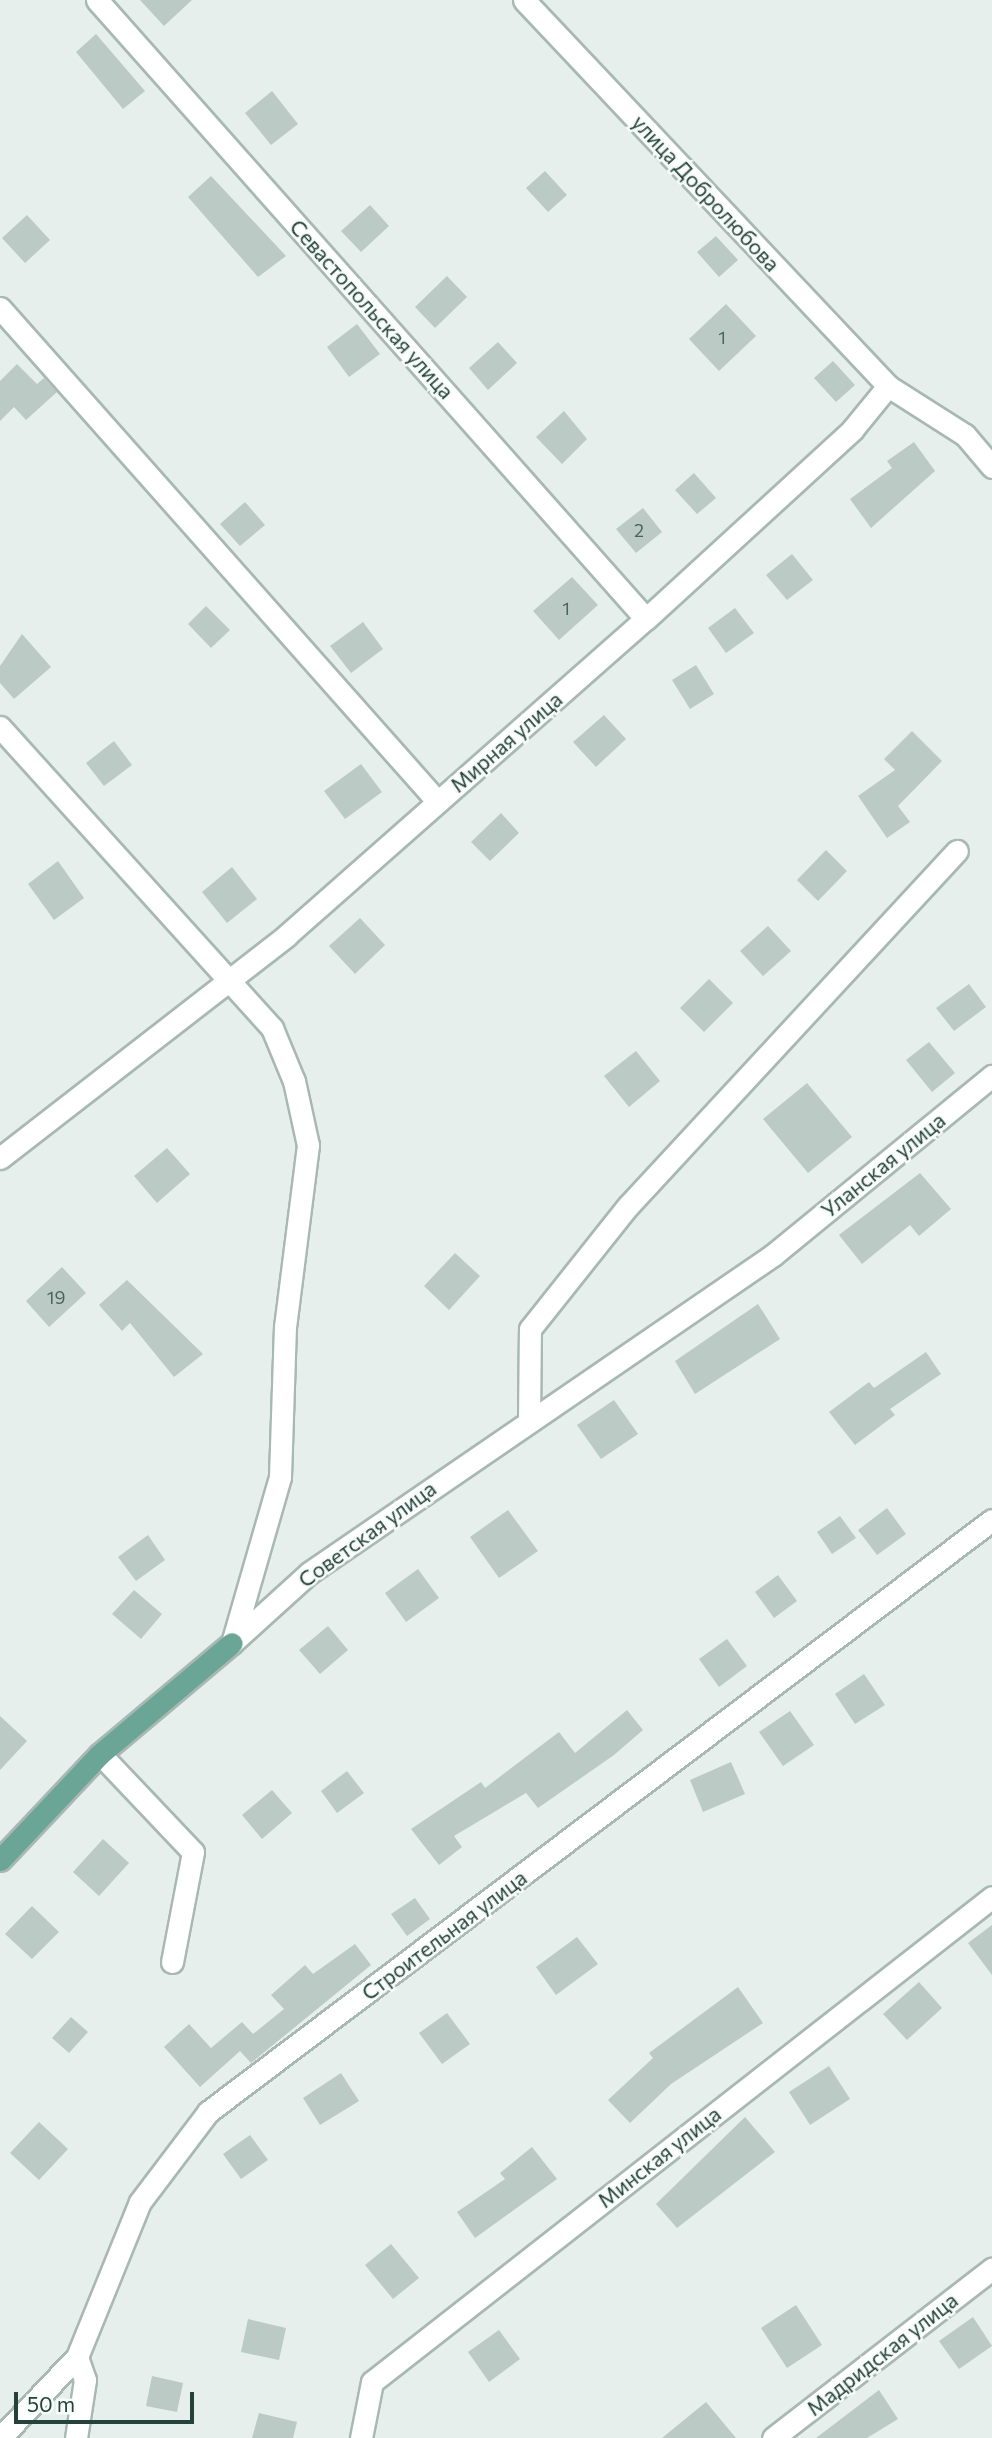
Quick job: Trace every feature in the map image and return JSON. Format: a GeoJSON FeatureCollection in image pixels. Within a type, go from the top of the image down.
{"type":"FeatureCollection","features":[{"type":"Feature","properties":{"kind":"main road","name":"Советская улица"},"geometry":{"type":"LineString","coordinates":[[0,1860],[100,1754],[232,1643]]}},
{"type":"Feature","properties":{"kind":"street","name":"Севастопольская улица"},"geometry":{"type":"LineString","coordinates":[[97,0],[646,619]]}},
{"type":"Feature","properties":{"kind":"street","name":"улица Добролюбова"},"geometry":{"type":"LineString","coordinates":[[524,0],[888,386]]}},
{"type":"Feature","properties":{"kind":"street"},"geometry":{"type":"LineString","coordinates":[[0,308],[438,802]]}},
{"type":"Feature","properties":{"kind":"street","name":"Мирная улица"},"geometry":{"type":"LineString","coordinates":[[0,1158],[230,982],[438,802],[646,619],[852,430],[888,386]]}},
{"type":"Feature","properties":{"kind":"street"},"geometry":{"type":"LineString","coordinates":[[888,386],[965,435],[992,467]]}},
{"type":"Feature","properties":{"kind":"street"},"geometry":{"type":"LineString","coordinates":[[0,727],[272,1028],[294,1081],[308,1145],[285,1326],[280,1478],[232,1643]]}},
{"type":"Feature","properties":{"kind":"street"},"geometry":{"type":"LineString","coordinates":[[529,1420],[530,1329],[628,1206],[957,851]]}},
{"type":"Feature","properties":{"kind":"street","name":"Уланская улица"},"geometry":{"type":"LineString","coordinates":[[773,1255],[992,1076]]}},
{"type":"Feature","properties":{"kind":"street","name":"Советская улица"},"geometry":{"type":"LineString","coordinates":[[232,1643],[309,1573],[773,1255]]}},
{"type":"Feature","properties":{"kind":"street","name":"Строительная улица"},"geometry":{"type":"LineString","coordinates":[[0,2438],[77,2357],[140,2202],[208,2112],[992,1520]]}},
{"type":"Feature","properties":{"kind":"street"},"geometry":{"type":"LineString","coordinates":[[100,1754],[193,1852],[172,1962]]}},
{"type":"Feature","properties":{"kind":"street","name":"Минская улица"},"geometry":{"type":"LineString","coordinates":[[361,2438],[372,2382],[992,1897]]}},
{"type":"Feature","properties":{"kind":"street","name":"Мадридская улица"},"geometry":{"type":"LineString","coordinates":[[773,2438],[992,2269]]}},
{"type":"Feature","properties":{"kind":"street"},"geometry":{"type":"LineString","coordinates":[[76,2438],[85,2380],[77,2357]]}},
{"type":"Feature","properties":{"kind":"building"},"geometry":{"type":"Polygon","coordinates":[[[140,0],[192,0],[164,26],[140,0]]]}},
{"type":"Feature","properties":{"kind":"building"},"geometry":{"type":"Polygon","coordinates":[[[96,34],[145,91],[123,109],[76,52],[96,34]]]}},
{"type":"Feature","properties":{"kind":"building"},"geometry":{"type":"Polygon","coordinates":[[[272,91],[298,124],[271,145],[245,113],[272,91]]]}},
{"type":"Feature","properties":{"kind":"building"},"geometry":{"type":"Polygon","coordinates":[[[545,171],[567,195],[548,212],[526,188],[545,171]]]}},
{"type":"Feature","properties":{"kind":"building"},"geometry":{"type":"Polygon","coordinates":[[[211,176],[286,256],[258,277],[188,197],[211,176]]]}},
{"type":"Feature","properties":{"kind":"building"},"geometry":{"type":"Polygon","coordinates":[[[370,205],[389,226],[361,252],[341,231],[370,205]]]}},
{"type":"Feature","properties":{"kind":"building"},"geometry":{"type":"Polygon","coordinates":[[[27,215],[50,240],[25,263],[2,238],[27,215]]]}},
{"type":"Feature","properties":{"kind":"building"},"geometry":{"type":"Polygon","coordinates":[[[716,236],[738,260],[719,277],[697,252],[716,236]]]}},
{"type":"Feature","properties":{"kind":"building"},"geometry":{"type":"Polygon","coordinates":[[[447,276],[467,297],[435,328],[415,307],[447,276]]]}},
{"type":"Feature","properties":{"kind":"building"},"geometry":{"type":"Polygon","coordinates":[[[726,304],[756,336],[719,371],[689,339],[726,304]]]}},
{"type":"Feature","properties":{"kind":"building"},"geometry":{"type":"Polygon","coordinates":[[[357,324],[380,354],[349,377],[327,347],[357,324]]]}},
{"type":"Feature","properties":{"kind":"building"},"geometry":{"type":"Polygon","coordinates":[[[498,342],[517,363],[488,390],[469,368],[498,342]]]}},
{"type":"Feature","properties":{"kind":"building"},"geometry":{"type":"Polygon","coordinates":[[[833,361],[855,385],[836,402],[814,378],[833,361]]]}},
{"type":"Feature","properties":{"kind":"building"},"geometry":{"type":"Polygon","coordinates":[[[17,364],[37,384],[44,378],[57,392],[26,420],[14,407],[0,421],[0,381],[17,364]]]}},
{"type":"Feature","properties":{"kind":"building"},"geometry":{"type":"Polygon","coordinates":[[[564,411],[587,439],[562,464],[536,437],[564,411]]]}},
{"type":"Feature","properties":{"kind":"building"},"geometry":{"type":"Polygon","coordinates":[[[914,442],[935,471],[871,528],[850,499],[892,468],[887,461],[914,442]]]}},
{"type":"Feature","properties":{"kind":"building"},"geometry":{"type":"Polygon","coordinates":[[[694,473],[716,498],[697,514],[675,490],[694,473]]]}},
{"type":"Feature","properties":{"kind":"building"},"geometry":{"type":"Polygon","coordinates":[[[245,502],[265,525],[240,546],[220,524],[245,502]]]}},
{"type":"Feature","properties":{"kind":"building"},"geometry":{"type":"Polygon","coordinates":[[[643,508],[662,532],[636,553],[616,529],[643,508]]]}},
{"type":"Feature","properties":{"kind":"building"},"geometry":{"type":"Polygon","coordinates":[[[792,554],[813,580],[787,600],[766,575],[792,554]]]}},
{"type":"Feature","properties":{"kind":"building"},"geometry":{"type":"Polygon","coordinates":[[[572,577],[598,605],[559,640],[533,611],[572,577]]]}},
{"type":"Feature","properties":{"kind":"building"},"geometry":{"type":"Polygon","coordinates":[[[206,606],[230,630],[211,648],[188,624],[206,606]]]}},
{"type":"Feature","properties":{"kind":"building"},"geometry":{"type":"Polygon","coordinates":[[[735,608],[754,633],[726,653],[708,628],[735,608]]]}},
{"type":"Feature","properties":{"kind":"building"},"geometry":{"type":"Polygon","coordinates":[[[363,622],[383,649],[351,673],[330,646],[363,622]]]}},
{"type":"Feature","properties":{"kind":"building"},"geometry":{"type":"Polygon","coordinates":[[[22,634],[51,667],[14,699],[0,683],[0,666],[22,634]]]}},
{"type":"Feature","properties":{"kind":"building"},"geometry":{"type":"Polygon","coordinates":[[[696,665],[714,694],[690,709],[672,680],[696,665]]]}},
{"type":"Feature","properties":{"kind":"building"},"geometry":{"type":"Polygon","coordinates":[[[604,715],[626,739],[596,767],[573,742],[604,715]]]}},
{"type":"Feature","properties":{"kind":"building"},"geometry":{"type":"Polygon","coordinates":[[[912,731],[942,761],[898,806],[910,822],[887,838],[858,796],[895,770],[884,759],[912,731]]]}},
{"type":"Feature","properties":{"kind":"building"},"geometry":{"type":"Polygon","coordinates":[[[114,741],[132,765],[104,786],[86,763],[114,741]]]}},
{"type":"Feature","properties":{"kind":"building"},"geometry":{"type":"Polygon","coordinates":[[[361,764],[382,792],[345,819],[324,791],[361,764]]]}},
{"type":"Feature","properties":{"kind":"building"},"geometry":{"type":"Polygon","coordinates":[[[501,813],[519,833],[490,861],[471,842],[501,813]]]}},
{"type":"Feature","properties":{"kind":"building"},"geometry":{"type":"Polygon","coordinates":[[[826,850],[847,871],[818,901],[797,880],[826,850]]]}},
{"type":"Feature","properties":{"kind":"building"},"geometry":{"type":"Polygon","coordinates":[[[58,861],[84,898],[54,920],[28,884],[58,861]]]}},
{"type":"Feature","properties":{"kind":"building"},"geometry":{"type":"Polygon","coordinates":[[[232,867],[257,899],[227,923],[202,892],[232,867]]]}},
{"type":"Feature","properties":{"kind":"building"},"geometry":{"type":"Polygon","coordinates":[[[360,918],[385,945],[355,974],[329,946],[360,918]]]}},
{"type":"Feature","properties":{"kind":"building"},"geometry":{"type":"Polygon","coordinates":[[[768,926],[791,951],[763,976],[740,951],[768,926]]]}},
{"type":"Feature","properties":{"kind":"building"},"geometry":{"type":"Polygon","coordinates":[[[709,979],[733,1003],[704,1032],[680,1008],[709,979]]]}},
{"type":"Feature","properties":{"kind":"building"},"geometry":{"type":"Polygon","coordinates":[[[969,984],[986,1007],[954,1031],[936,1008],[969,984]]]}},
{"type":"Feature","properties":{"kind":"building"},"geometry":{"type":"Polygon","coordinates":[[[929,1042],[955,1073],[932,1092],[906,1060],[929,1042]]]}},
{"type":"Feature","properties":{"kind":"building"},"geometry":{"type":"Polygon","coordinates":[[[636,1051],[660,1081],[629,1107],[604,1076],[636,1051]]]}},
{"type":"Feature","properties":{"kind":"building"},"geometry":{"type":"Polygon","coordinates":[[[807,1083],[852,1137],[808,1173],[763,1119],[807,1083]]]}},
{"type":"Feature","properties":{"kind":"building"},"geometry":{"type":"Polygon","coordinates":[[[167,1148],[190,1174],[157,1203],[134,1176],[167,1148]]]}},
{"type":"Feature","properties":{"kind":"building"},"geometry":{"type":"Polygon","coordinates":[[[920,1173],[951,1209],[919,1236],[910,1225],[862,1264],[839,1235],[920,1173]]]}},
{"type":"Feature","properties":{"kind":"building"},"geometry":{"type":"Polygon","coordinates":[[[455,1253],[480,1276],[449,1310],[424,1286],[455,1253]]]}},
{"type":"Feature","properties":{"kind":"building"},"geometry":{"type":"Polygon","coordinates":[[[62,1267],[86,1293],[49,1327],[26,1301],[62,1267]]]}},
{"type":"Feature","properties":{"kind":"building"},"geometry":{"type":"Polygon","coordinates":[[[127,1280],[203,1354],[174,1377],[130,1323],[122,1331],[99,1305],[127,1280]]]}},
{"type":"Feature","properties":{"kind":"building"},"geometry":{"type":"Polygon","coordinates":[[[758,1304],[780,1339],[695,1394],[675,1361],[758,1304]]]}},
{"type":"Feature","properties":{"kind":"building"},"geometry":{"type":"Polygon","coordinates":[[[926,1352],[941,1374],[890,1409],[895,1415],[855,1445],[829,1412],[869,1382],[874,1388],[926,1352]]]}},
{"type":"Feature","properties":{"kind":"building"},"geometry":{"type":"Polygon","coordinates":[[[614,1400],[638,1434],[601,1459],[577,1425],[614,1400]]]}},
{"type":"Feature","properties":{"kind":"building"},"geometry":{"type":"Polygon","coordinates":[[[887,1508],[906,1534],[877,1555],[858,1530],[887,1508]]]}},
{"type":"Feature","properties":{"kind":"building"},"geometry":{"type":"Polygon","coordinates":[[[508,1510],[538,1551],[499,1578],[470,1537],[508,1510]]]}},
{"type":"Feature","properties":{"kind":"building"},"geometry":{"type":"Polygon","coordinates":[[[840,1516],[856,1538],[832,1554],[817,1532],[840,1516]]]}},
{"type":"Feature","properties":{"kind":"building"},"geometry":{"type":"Polygon","coordinates":[[[148,1535],[165,1560],[136,1581],[118,1557],[148,1535]]]}},
{"type":"Feature","properties":{"kind":"building"},"geometry":{"type":"Polygon","coordinates":[[[418,1569],[439,1598],[406,1622],[385,1593],[418,1569]]]}},
{"type":"Feature","properties":{"kind":"building"},"geometry":{"type":"Polygon","coordinates":[[[778,1575],[797,1601],[774,1618],[755,1592],[778,1575]]]}},
{"type":"Feature","properties":{"kind":"building"},"geometry":{"type":"Polygon","coordinates":[[[134,1590],[162,1614],[141,1639],[112,1614],[134,1590]]]}},
{"type":"Feature","properties":{"kind":"building"},"geometry":{"type":"Polygon","coordinates":[[[328,1626],[348,1650],[320,1674],[299,1650],[328,1626]]]}},
{"type":"Feature","properties":{"kind":"building"},"geometry":{"type":"Polygon","coordinates":[[[727,1639],[747,1666],[719,1687],[699,1659],[727,1639]]]}},
{"type":"Feature","properties":{"kind":"building"},"geometry":{"type":"Polygon","coordinates":[[[864,1674],[885,1705],[855,1724],[835,1694],[864,1674]]]}},
{"type":"Feature","properties":{"kind":"building"},"geometry":{"type":"Polygon","coordinates":[[[627,1710],[643,1730],[614,1755],[538,1808],[526,1793],[454,1836],[462,1847],[439,1865],[411,1829],[481,1782],[485,1788],[559,1732],[575,1753],[627,1710]]]}},
{"type":"Feature","properties":{"kind":"building"},"geometry":{"type":"Polygon","coordinates":[[[790,1711],[814,1745],[783,1766],[759,1732],[790,1711]]]}},
{"type":"Feature","properties":{"kind":"building"},"geometry":{"type":"Polygon","coordinates":[[[0,1716],[27,1741],[0,1770],[0,1716]]]}},
{"type":"Feature","properties":{"kind":"building"},"geometry":{"type":"Polygon","coordinates":[[[731,1762],[745,1794],[703,1812],[690,1780],[731,1762]]]}},
{"type":"Feature","properties":{"kind":"building"},"geometry":{"type":"Polygon","coordinates":[[[347,1771],[364,1793],[337,1813],[321,1791],[347,1771]]]}},
{"type":"Feature","properties":{"kind":"building"},"geometry":{"type":"Polygon","coordinates":[[[272,1790],[292,1813],[262,1839],[242,1815],[272,1790]]]}},
{"type":"Feature","properties":{"kind":"building"},"geometry":{"type":"Polygon","coordinates":[[[103,1839],[129,1863],[99,1896],[73,1872],[103,1839]]]}},
{"type":"Feature","properties":{"kind":"building"},"geometry":{"type":"Polygon","coordinates":[[[415,1898],[430,1919],[407,1936],[391,1914],[415,1898]]]}},
{"type":"Feature","properties":{"kind":"building"},"geometry":{"type":"Polygon","coordinates":[[[32,1906],[59,1932],[32,1959],[5,1934],[32,1906]]]}},
{"type":"Feature","properties":{"kind":"building"},"geometry":{"type":"Polygon","coordinates":[[[992,1925],[992,1975],[968,1943],[992,1925]]]}},
{"type":"Feature","properties":{"kind":"building"},"geometry":{"type":"Polygon","coordinates":[[[577,1937],[598,1964],[556,1995],[536,1967],[577,1937]]]}},
{"type":"Feature","properties":{"kind":"building"},"geometry":{"type":"Polygon","coordinates":[[[355,1944],[371,1965],[251,2063],[240,2051],[200,2087],[164,2047],[189,2024],[211,2048],[242,2022],[253,2034],[284,2009],[271,1995],[305,1965],[313,1974],[355,1944]]]}},
{"type":"Feature","properties":{"kind":"building"},"geometry":{"type":"Polygon","coordinates":[[[919,1982],[942,2008],[907,2040],[883,2014],[919,1982]]]}},
{"type":"Feature","properties":{"kind":"building"},"geometry":{"type":"Polygon","coordinates":[[[738,1987],[763,2023],[671,2084],[630,2123],[608,2100],[653,2058],[649,2053],[738,1987]]]}},
{"type":"Feature","properties":{"kind":"building"},"geometry":{"type":"Polygon","coordinates":[[[447,2013],[470,2044],[442,2064],[419,2033],[447,2013]]]}},
{"type":"Feature","properties":{"kind":"building"},"geometry":{"type":"Polygon","coordinates":[[[71,2017],[88,2032],[69,2053],[52,2038],[71,2017]]]}},
{"type":"Feature","properties":{"kind":"building"},"geometry":{"type":"Polygon","coordinates":[[[829,2066],[850,2099],[810,2125],[789,2092],[829,2066]]]}},
{"type":"Feature","properties":{"kind":"building"},"geometry":{"type":"Polygon","coordinates":[[[341,2073],[359,2101],[320,2125],[303,2098],[341,2073]]]}},
{"type":"Feature","properties":{"kind":"building"},"geometry":{"type":"Polygon","coordinates":[[[745,2117],[775,2152],[677,2228],[656,2204],[745,2117]]]}},
{"type":"Feature","properties":{"kind":"building"},"geometry":{"type":"Polygon","coordinates":[[[39,2122],[68,2149],[39,2180],[10,2153],[39,2122]]]}},
{"type":"Feature","properties":{"kind":"building"},"geometry":{"type":"Polygon","coordinates":[[[250,2135],[268,2160],[241,2179],[223,2154],[250,2135]]]}},
{"type":"Feature","properties":{"kind":"building"},"geometry":{"type":"Polygon","coordinates":[[[532,2147],[557,2179],[475,2238],[457,2212],[505,2179],[500,2173],[532,2147]]]}},
{"type":"Feature","properties":{"kind":"building"},"geometry":{"type":"Polygon","coordinates":[[[391,2244],[419,2278],[393,2299],[365,2265],[391,2244]]]}},
{"type":"Feature","properties":{"kind":"building"},"geometry":{"type":"Polygon","coordinates":[[[796,2305],[822,2345],[787,2368],[761,2328],[796,2305]]]}},
{"type":"Feature","properties":{"kind":"building"},"geometry":{"type":"Polygon","coordinates":[[[973,2317],[992,2346],[959,2369],[939,2341],[973,2317]]]}},
{"type":"Feature","properties":{"kind":"building"},"geometry":{"type":"Polygon","coordinates":[[[248,2319],[286,2328],[279,2360],[241,2352],[248,2319]]]}},
{"type":"Feature","properties":{"kind":"building"},"geometry":{"type":"Polygon","coordinates":[[[499,2330],[520,2359],[489,2382],[468,2352],[499,2330]]]}},
{"type":"Feature","properties":{"kind":"building"},"geometry":{"type":"Polygon","coordinates":[[[152,2376],[183,2383],[177,2412],[146,2406],[152,2376]]]}},
{"type":"Feature","properties":{"kind":"building"},"geometry":{"type":"Polygon","coordinates":[[[879,2390],[898,2419],[867,2438],[816,2438],[879,2390]]]}},
{"type":"Feature","properties":{"kind":"building"},"geometry":{"type":"Polygon","coordinates":[[[706,2402],[736,2438],[662,2438],[706,2402]]]}},
{"type":"Feature","properties":{"kind":"building"},"geometry":{"type":"Polygon","coordinates":[[[259,2413],[297,2422],[293,2438],[252,2438],[259,2413]]]}}]}
